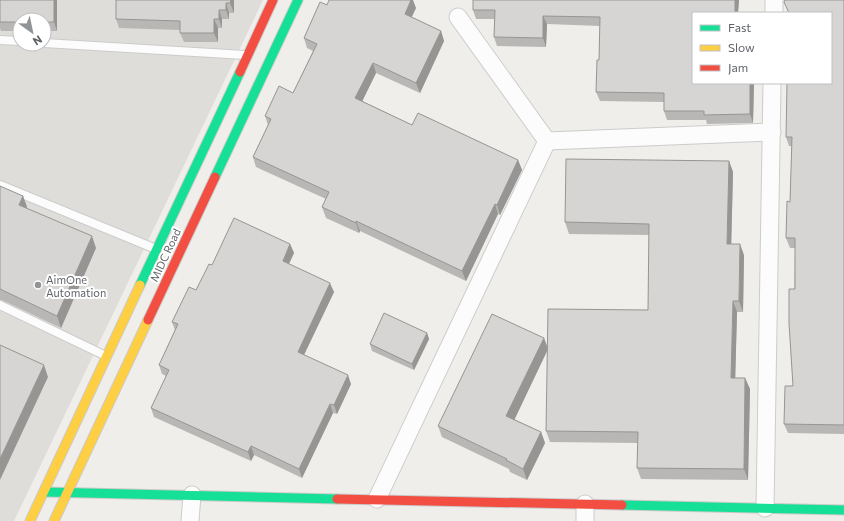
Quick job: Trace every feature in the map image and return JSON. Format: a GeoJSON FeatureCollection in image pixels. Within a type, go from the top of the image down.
{"type":"FeatureCollection","features":[{"type":"Feature","properties":{"kind":"main road","name":"MIDC Road"},"geometry":{"type":"LineString","coordinates":[[30,521],[246,55],[273,0]]}},
{"type":"Feature","properties":{"kind":"main road","name":"MIDC Road"},"geometry":{"type":"LineString","coordinates":[[54,521],[298,0]]}},
{"type":"Feature","properties":{"kind":"main road"},"geometry":{"type":"LineString","coordinates":[[44,492],[377,499],[585,513],[765,508],[793,515],[844,510]]}},
{"type":"Feature","properties":{"kind":"street"},"geometry":{"type":"LineString","coordinates":[[774,0],[774,12]]}},
{"type":"Feature","properties":{"kind":"street"},"geometry":{"type":"LineString","coordinates":[[458,17],[547,142]]}},
{"type":"Feature","properties":{"kind":"street"},"geometry":{"type":"LineString","coordinates":[[765,508],[772,84]]}},
{"type":"Feature","properties":{"kind":"street"},"geometry":{"type":"LineString","coordinates":[[547,142],[772,132]]}},
{"type":"Feature","properties":{"kind":"street"},"geometry":{"type":"LineString","coordinates":[[377,499],[547,142]]}},
{"type":"Feature","properties":{"kind":"street"},"geometry":{"type":"LineString","coordinates":[[190,521],[192,495]]}},
{"type":"Feature","properties":{"kind":"lane"},"geometry":{"type":"LineString","coordinates":[[0,40],[12,41]]}},
{"type":"Feature","properties":{"kind":"lane"},"geometry":{"type":"LineString","coordinates":[[52,43],[246,55]]}},
{"type":"Feature","properties":{"kind":"lane"},"geometry":{"type":"LineString","coordinates":[[0,185],[156,250]]}},
{"type":"Feature","properties":{"kind":"lane"},"geometry":{"type":"LineString","coordinates":[[0,305],[107,356]]}},
{"type":"Feature","properties":{"kind":"shaded area"},"geometry":{"type":"Polygon","coordinates":[[[0,0],[263,0],[14,521],[0,521],[0,0]]]}},
{"type":"Feature","properties":{"kind":"building"},"geometry":{"type":"Polygon","coordinates":[[[0,0],[54,0],[54,22],[52,22],[52,12],[12,12],[12,22],[0,22],[0,0]]]}},
{"type":"Feature","properties":{"kind":"building"},"geometry":{"type":"Polygon","coordinates":[[[116,0],[231,0],[230,3],[226,3],[226,10],[219,10],[219,19],[214,19],[214,33],[180,33],[180,21],[116,19],[116,0]]]}},
{"type":"Feature","properties":{"kind":"building"},"geometry":{"type":"Polygon","coordinates":[[[329,0],[411,0],[405,14],[441,31],[416,83],[373,63],[355,98],[412,125],[418,113],[518,160],[497,205],[495,204],[462,271],[356,221],[356,223],[322,207],[329,192],[253,157],[271,119],[265,116],[279,86],[293,93],[317,44],[304,38],[320,2],[327,5],[329,0]]]}},
{"type":"Feature","properties":{"kind":"building"},"geometry":{"type":"Polygon","coordinates":[[[473,0],[735,0],[735,12],[692,12],[692,84],[750,84],[750,114],[704,115],[704,111],[664,111],[664,93],[596,92],[597,60],[599,60],[600,17],[543,16],[543,38],[494,37],[495,10],[473,10],[473,0]]]}},
{"type":"Feature","properties":{"kind":"building"},"geometry":{"type":"Polygon","coordinates":[[[785,0],[844,0],[844,425],[784,424],[785,386],[793,386],[789,323],[789,289],[795,289],[795,238],[786,238],[787,201],[790,202],[792,137],[786,137],[787,84],[832,84],[832,12],[789,12],[784,2],[785,0]]]}},
{"type":"Feature","properties":{"kind":"building"},"geometry":{"type":"Polygon","coordinates":[[[566,159],[729,161],[727,244],[740,244],[739,301],[733,301],[731,378],[745,378],[744,469],[637,468],[638,432],[546,431],[548,309],[648,310],[649,224],[565,222],[566,159]]]}},
{"type":"Feature","properties":{"kind":"building"},"geometry":{"type":"Polygon","coordinates":[[[0,186],[23,196],[19,205],[92,236],[57,316],[0,289],[0,186]]]}},
{"type":"Feature","properties":{"kind":"building"},"geometry":{"type":"Polygon","coordinates":[[[234,218],[290,244],[283,261],[330,283],[298,352],[348,375],[334,405],[330,404],[299,469],[251,446],[248,452],[151,408],[169,370],[159,365],[178,324],[172,322],[189,287],[196,290],[209,264],[212,265],[234,218]]]}},
{"type":"Feature","properties":{"kind":"building"},"geometry":{"type":"Polygon","coordinates":[[[384,313],[427,333],[412,364],[370,344],[384,313]]]}},
{"type":"Feature","properties":{"kind":"building"},"geometry":{"type":"Polygon","coordinates":[[[492,314],[544,338],[506,416],[541,432],[523,469],[506,460],[507,459],[438,426],[492,314]]]}},
{"type":"Feature","properties":{"kind":"building"},"geometry":{"type":"Polygon","coordinates":[[[0,345],[44,365],[0,459],[0,345]]]}},
{"type":"Feature","properties":{"kind":"traffic: fast"},"geometry":{"type":"LineString","coordinates":[[215,177],[298,0]]}},
{"type":"Feature","properties":{"kind":"traffic: fast"},"geometry":{"type":"LineString","coordinates":[[140,285],[240,72]]}},
{"type":"Feature","properties":{"kind":"traffic: fast"},"geometry":{"type":"LineString","coordinates":[[44,492],[337,499]]}},
{"type":"Feature","properties":{"kind":"traffic: fast"},"geometry":{"type":"LineString","coordinates":[[622,505],[844,510]]}},
{"type":"Feature","properties":{"kind":"traffic: slow"},"geometry":{"type":"LineString","coordinates":[[30,521],[140,285]]}},
{"type":"Feature","properties":{"kind":"traffic: slow"},"geometry":{"type":"LineString","coordinates":[[54,521],[148,320]]}},
{"type":"Feature","properties":{"kind":"traffic: jam"},"geometry":{"type":"LineString","coordinates":[[240,72],[273,0]]}},
{"type":"Feature","properties":{"kind":"traffic: jam"},"geometry":{"type":"LineString","coordinates":[[148,320],[215,177]]}},
{"type":"Feature","properties":{"kind":"traffic: jam"},"geometry":{"type":"LineString","coordinates":[[337,499],[622,505]]}},
{"type":"Feature","properties":{"kind":"place","name":"AimOne Automation"},"geometry":{"type":"Point","coordinates":[38,285]}}]}
